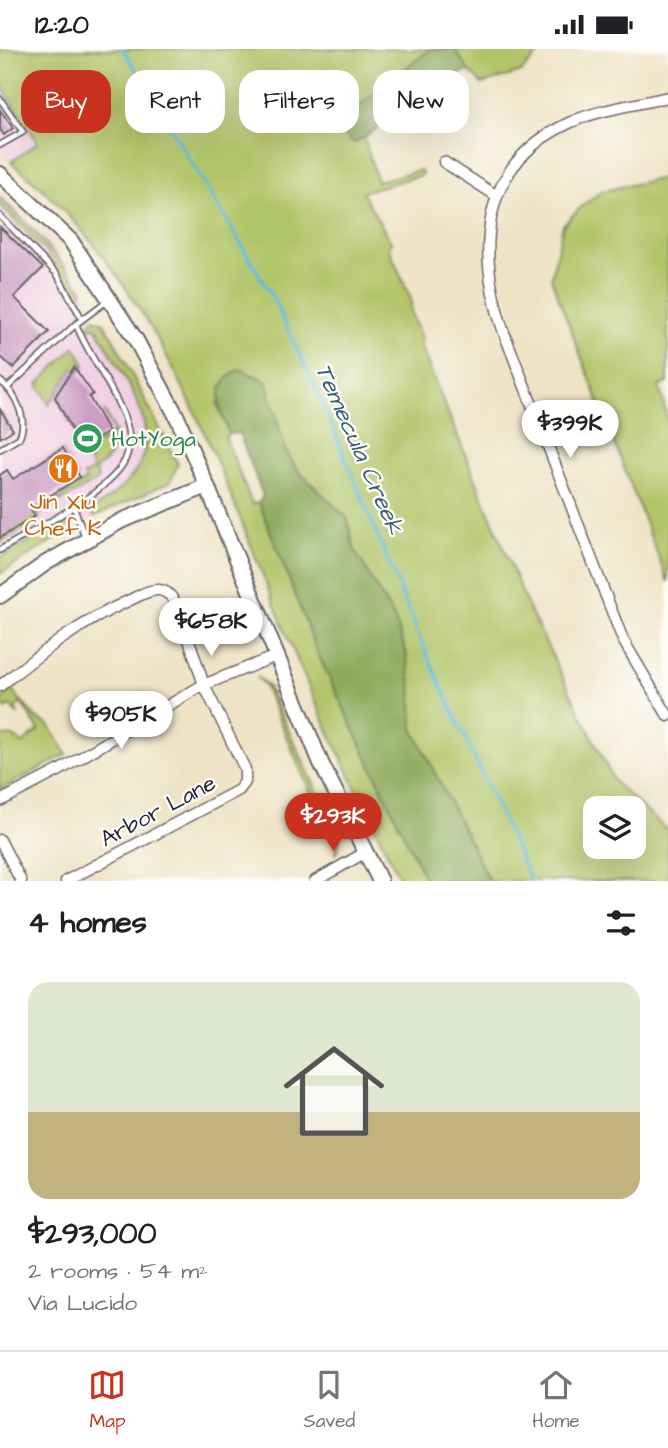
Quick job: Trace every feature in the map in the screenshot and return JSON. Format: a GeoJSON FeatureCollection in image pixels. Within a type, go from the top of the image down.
{"type":"FeatureCollection","features":[{"type":"Feature","properties":{"kind":"street"},"geometry":{"type":"LineString","coordinates":[[668,97],[593,114],[551,132],[514,167],[497,196],[488,231],[486,263],[491,292],[623,640],[668,716]]}},
{"type":"Feature","properties":{"kind":"street"},"geometry":{"type":"LineString","coordinates":[[444,162],[497,196]]}},
{"type":"Feature","properties":{"kind":"street"},"geometry":{"type":"LineString","coordinates":[[0,174],[71,241],[111,298],[177,417],[321,763],[380,881]]}},
{"type":"Feature","properties":{"kind":"street"},"geometry":{"type":"LineString","coordinates":[[0,596],[46,563],[121,521],[207,486]]}},
{"type":"Feature","properties":{"kind":"street"},"geometry":{"type":"LineString","coordinates":[[0,686],[79,625],[156,589],[172,596],[178,607],[204,685]]}},
{"type":"Feature","properties":{"kind":"street"},"geometry":{"type":"LineString","coordinates":[[0,801],[60,770],[204,685],[276,656]]}},
{"type":"Feature","properties":{"kind":"street","name":"Arbor Lane"},"geometry":{"type":"LineString","coordinates":[[66,881],[239,790],[245,782],[245,769],[204,685]]}},
{"type":"Feature","properties":{"kind":"street"},"geometry":{"type":"LineString","coordinates":[[0,840],[21,881]]}},
{"type":"Feature","properties":{"kind":"street"},"geometry":{"type":"LineString","coordinates":[[315,881],[366,852]]}},
{"type":"Feature","properties":{"kind":"lane"},"geometry":{"type":"LineString","coordinates":[[0,99],[23,132],[3,144],[0,138]]}},
{"type":"Feature","properties":{"kind":"lane"},"geometry":{"type":"LineString","coordinates":[[0,216],[57,274],[82,319]]}},
{"type":"Feature","properties":{"kind":"lane"},"geometry":{"type":"LineString","coordinates":[[8,387],[76,324],[111,298]]}},
{"type":"Feature","properties":{"kind":"lane"},"geometry":{"type":"LineString","coordinates":[[0,550],[116,474],[127,456],[129,434],[115,396],[76,324]]}},
{"type":"Feature","properties":{"kind":"lane"},"geometry":{"type":"LineString","coordinates":[[0,381],[16,398],[22,434],[0,449]]}},
{"type":"Feature","properties":{"kind":"lane"},"geometry":{"type":"LineString","coordinates":[[72,505],[86,540]]}},
{"type":"Feature","properties":{"kind":"shaded area"},"geometry":{"type":"Polygon","coordinates":[[[0,84],[21,117],[21,133],[32,133],[38,143],[11,162],[0,148],[0,84]]]}},
{"type":"Feature","properties":{"kind":"shaded area"},"geometry":{"type":"Polygon","coordinates":[[[0,194],[46,238],[84,288],[88,297],[85,303],[112,336],[178,464],[170,482],[80,524],[0,574],[0,194]]]}},
{"type":"Feature","properties":{"kind":"green space"},"geometry":{"type":"Polygon","coordinates":[[[0,49],[543,49],[521,72],[482,84],[469,70],[373,70],[373,131],[364,137],[377,181],[421,170],[422,175],[362,192],[391,242],[389,249],[411,299],[411,313],[422,341],[420,345],[528,607],[615,783],[629,796],[583,796],[583,859],[646,859],[646,811],[668,831],[668,881],[489,881],[413,729],[406,652],[395,620],[354,549],[347,518],[299,472],[286,452],[266,381],[217,403],[229,434],[225,437],[252,504],[259,502],[318,654],[426,881],[401,881],[309,687],[205,433],[176,373],[143,314],[105,259],[62,208],[11,162],[38,142],[32,133],[111,133],[111,70],[21,70],[21,116],[0,84],[0,49]]]}},
{"type":"Feature","properties":{"kind":"green space"},"geometry":{"type":"Polygon","coordinates":[[[431,49],[455,49],[468,70],[404,70],[431,49]]]}},
{"type":"Feature","properties":{"kind":"green space"},"geometry":{"type":"Polygon","coordinates":[[[373,95],[373,131],[355,143],[346,133],[359,133],[361,105],[373,95]]]}},
{"type":"Feature","properties":{"kind":"green space"},"geometry":{"type":"Polygon","coordinates":[[[668,177],[668,383],[659,386],[668,421],[668,582],[551,278],[563,225],[582,206],[602,191],[668,177]]]}},
{"type":"Feature","properties":{"kind":"green space"},"geometry":{"type":"Polygon","coordinates":[[[0,198],[63,265],[82,290],[81,298],[77,300],[51,257],[0,205],[0,198]]]}},
{"type":"Feature","properties":{"kind":"green space"},"geometry":{"type":"Polygon","coordinates":[[[95,318],[104,323],[112,336],[178,464],[170,482],[94,517],[88,504],[93,509],[121,488],[138,467],[145,446],[144,424],[137,401],[96,327],[85,329],[95,318]]]}},
{"type":"Feature","properties":{"kind":"green space"},"geometry":{"type":"Polygon","coordinates":[[[75,347],[85,365],[78,372],[74,368],[49,404],[38,384],[75,347]]]}},
{"type":"Feature","properties":{"kind":"green space"},"geometry":{"type":"Polygon","coordinates":[[[240,369],[266,381],[286,452],[299,472],[347,518],[354,549],[395,620],[406,652],[413,729],[489,881],[426,881],[318,654],[259,502],[263,496],[239,433],[229,434],[225,424],[220,406],[221,390],[224,382],[240,369]]]}},
{"type":"Feature","properties":{"kind":"green space"},"geometry":{"type":"Polygon","coordinates":[[[113,433],[114,442],[110,456],[96,469],[98,480],[39,514],[39,519],[0,543],[0,538],[86,480],[84,475],[94,470],[84,452],[113,433]]]}},
{"type":"Feature","properties":{"kind":"green space"},"geometry":{"type":"Polygon","coordinates":[[[64,520],[70,522],[70,530],[0,574],[0,558],[64,520]]]}},
{"type":"Feature","properties":{"kind":"green space"},"geometry":{"type":"Polygon","coordinates":[[[257,677],[267,685],[340,839],[336,855],[334,840],[264,685],[257,677]]]}},
{"type":"Feature","properties":{"kind":"green space"},"geometry":{"type":"Polygon","coordinates":[[[12,690],[36,718],[49,725],[67,754],[0,790],[0,736],[12,736],[23,743],[39,730],[21,703],[15,708],[18,715],[10,706],[6,709],[0,701],[12,690]]]}},
{"type":"Feature","properties":{"kind":"building"},"geometry":{"type":"Polygon","coordinates":[[[0,110],[13,128],[4,135],[0,129],[0,110]]]}},
{"type":"Feature","properties":{"kind":"building"},"geometry":{"type":"Polygon","coordinates":[[[0,227],[43,268],[14,297],[49,332],[13,368],[0,356],[0,227]]]}},
{"type":"Feature","properties":{"kind":"building"},"geometry":{"type":"Polygon","coordinates":[[[74,367],[93,394],[89,397],[109,432],[81,448],[55,397],[74,367]]]}},
{"type":"Feature","properties":{"kind":"building"},"geometry":{"type":"Polygon","coordinates":[[[0,409],[13,430],[0,438],[0,409]]]}},
{"type":"Feature","properties":{"kind":"building"},"geometry":{"type":"Polygon","coordinates":[[[63,448],[80,477],[30,508],[35,516],[0,538],[0,475],[7,470],[13,479],[63,448]]]}},
{"type":"Feature","properties":{"kind":"waterway","name":"Temecula Creek"},"geometry":{"type":"LineString","coordinates":[[123,49],[271,294],[323,404],[428,657],[531,881]]}},
{"type":"Feature","properties":{"kind":"place","name":"HotYoga"},"geometry":{"type":"Point","coordinates":[88,439]}},
{"type":"Feature","properties":{"kind":"place","name":"Jin Xiu Chef K"},"geometry":{"type":"Point","coordinates":[63,468]}}]}
